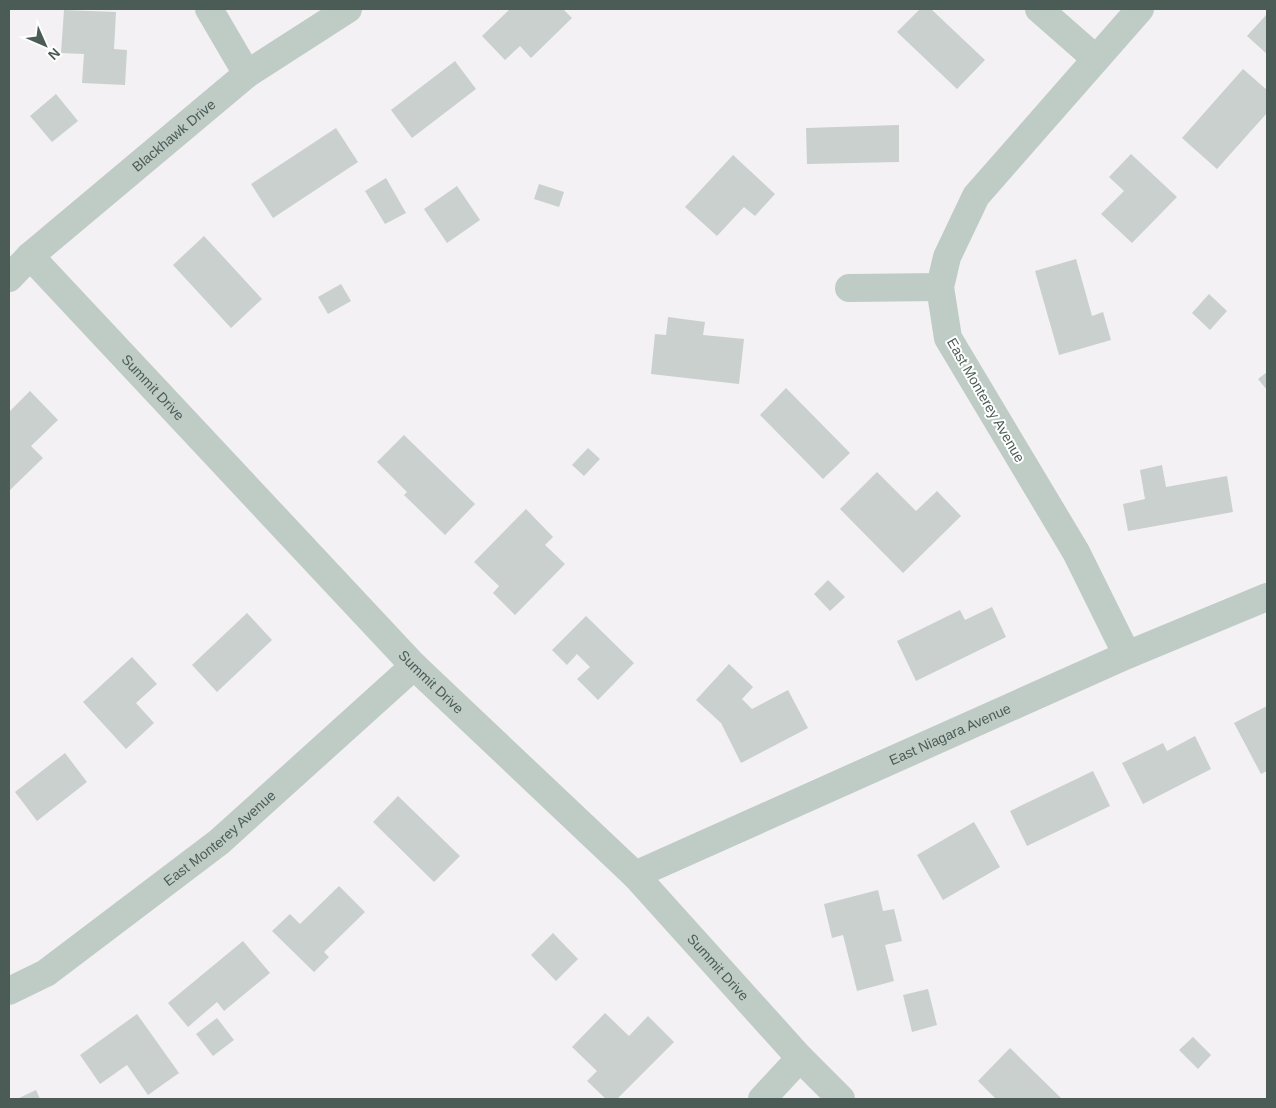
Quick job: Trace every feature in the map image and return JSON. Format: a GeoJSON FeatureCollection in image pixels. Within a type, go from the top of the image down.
{"type":"FeatureCollection","features":[{"type":"Feature","properties":{"kind":"street"},"geometry":{"type":"LineString","coordinates":[[209,9],[247,74]]}},
{"type":"Feature","properties":{"kind":"street","name":"Blackhawk Drive"},"geometry":{"type":"LineString","coordinates":[[9,278],[30,256],[247,74],[348,9]]}},
{"type":"Feature","properties":{"kind":"street"},"geometry":{"type":"LineString","coordinates":[[1039,9],[1096,58]]}},
{"type":"Feature","properties":{"kind":"street","name":"East Monterey Avenue"},"geometry":{"type":"LineString","coordinates":[[1127,655],[1076,552],[948,338],[940,287],[947,257],[976,196],[1140,9]]}},
{"type":"Feature","properties":{"kind":"street","name":"Summit Drive"},"geometry":{"type":"LineString","coordinates":[[30,256],[414,666],[635,875],[800,1058],[841,1099]]}},
{"type":"Feature","properties":{"kind":"street"},"geometry":{"type":"LineString","coordinates":[[849,288],[940,287]]}},
{"type":"Feature","properties":{"kind":"street","name":"East Niagara Avenue"},"geometry":{"type":"LineString","coordinates":[[635,875],[1127,655],[1267,597]]}},
{"type":"Feature","properties":{"kind":"street","name":"East Monterey Avenue"},"geometry":{"type":"LineString","coordinates":[[9,991],[46,973],[219,842],[414,666]]}},
{"type":"Feature","properties":{"kind":"street"},"geometry":{"type":"LineString","coordinates":[[762,1099],[800,1058]]}},
{"type":"Feature","properties":{"kind":"building"},"geometry":{"type":"Polygon","coordinates":[[[510,9],[563,9],[572,18],[531,58],[520,46],[505,60],[482,36],[510,9]]]}},
{"type":"Feature","properties":{"kind":"building"},"geometry":{"type":"Polygon","coordinates":[[[920,9],[931,9],[985,60],[957,89],[897,32],[920,9]]]}},
{"type":"Feature","properties":{"kind":"building"},"geometry":{"type":"Polygon","coordinates":[[[64,10],[116,12],[114,49],[127,50],[125,85],[82,83],[84,54],[61,53],[64,10]]]}},
{"type":"Feature","properties":{"kind":"building"},"geometry":{"type":"Polygon","coordinates":[[[1267,14],[1267,54],[1247,36],[1267,14]]]}},
{"type":"Feature","properties":{"kind":"building"},"geometry":{"type":"Polygon","coordinates":[[[455,61],[476,89],[412,138],[391,110],[455,61]]]}},
{"type":"Feature","properties":{"kind":"building"},"geometry":{"type":"Polygon","coordinates":[[[1243,69],[1267,90],[1267,113],[1217,169],[1182,138],[1243,69]]]}},
{"type":"Feature","properties":{"kind":"building"},"geometry":{"type":"Polygon","coordinates":[[[56,94],[78,121],[52,142],[30,116],[56,94]]]}},
{"type":"Feature","properties":{"kind":"building"},"geometry":{"type":"Polygon","coordinates":[[[899,125],[899,162],[807,164],[806,128],[899,125]]]}},
{"type":"Feature","properties":{"kind":"building"},"geometry":{"type":"Polygon","coordinates":[[[336,128],[358,162],[273,218],[251,184],[336,128]]]}},
{"type":"Feature","properties":{"kind":"building"},"geometry":{"type":"Polygon","coordinates":[[[1131,154],[1177,197],[1132,243],[1101,214],[1124,191],[1109,177],[1131,154]]]}},
{"type":"Feature","properties":{"kind":"building"},"geometry":{"type":"Polygon","coordinates":[[[733,155],[775,194],[755,216],[744,207],[717,236],[685,207],[733,155]]]}},
{"type":"Feature","properties":{"kind":"building"},"geometry":{"type":"Polygon","coordinates":[[[386,178],[406,213],[385,224],[365,191],[386,178]]]}},
{"type":"Feature","properties":{"kind":"building"},"geometry":{"type":"Polygon","coordinates":[[[539,184],[564,192],[559,207],[534,199],[539,184]]]}},
{"type":"Feature","properties":{"kind":"building"},"geometry":{"type":"Polygon","coordinates":[[[457,186],[480,220],[447,243],[424,209],[457,186]]]}},
{"type":"Feature","properties":{"kind":"building"},"geometry":{"type":"Polygon","coordinates":[[[204,236],[262,299],[231,328],[173,265],[204,236]]]}},
{"type":"Feature","properties":{"kind":"building"},"geometry":{"type":"Polygon","coordinates":[[[1076,259],[1092,316],[1103,312],[1111,340],[1059,355],[1035,271],[1076,259]]]}},
{"type":"Feature","properties":{"kind":"building"},"geometry":{"type":"Polygon","coordinates":[[[341,284],[351,301],[328,314],[318,297],[341,284]]]}},
{"type":"Feature","properties":{"kind":"building"},"geometry":{"type":"Polygon","coordinates":[[[1209,294],[1227,311],[1210,330],[1192,313],[1209,294]]]}},
{"type":"Feature","properties":{"kind":"building"},"geometry":{"type":"Polygon","coordinates":[[[668,317],[705,322],[703,335],[744,339],[739,384],[651,374],[655,334],[666,335],[668,317]]]}},
{"type":"Feature","properties":{"kind":"building"},"geometry":{"type":"Polygon","coordinates":[[[1267,372],[1267,390],[1258,379],[1267,372]]]}},
{"type":"Feature","properties":{"kind":"building"},"geometry":{"type":"Polygon","coordinates":[[[786,388],[850,453],[823,479],[760,415],[786,388]]]}},
{"type":"Feature","properties":{"kind":"building"},"geometry":{"type":"Polygon","coordinates":[[[30,391],[58,420],[31,446],[43,458],[10,490],[9,412],[30,391]]]}},
{"type":"Feature","properties":{"kind":"building"},"geometry":{"type":"Polygon","coordinates":[[[404,435],[475,504],[445,535],[404,495],[407,492],[377,462],[404,435]]]}},
{"type":"Feature","properties":{"kind":"building"},"geometry":{"type":"Polygon","coordinates":[[[588,448],[600,459],[584,476],[572,465],[588,448]]]}},
{"type":"Feature","properties":{"kind":"building"},"geometry":{"type":"Polygon","coordinates":[[[1162,465],[1166,487],[1227,476],[1233,512],[1128,531],[1123,504],[1145,499],[1140,470],[1162,465]]]}},
{"type":"Feature","properties":{"kind":"building"},"geometry":{"type":"Polygon","coordinates":[[[877,472],[916,511],[937,491],[961,516],[903,573],[840,509],[877,472]]]}},
{"type":"Feature","properties":{"kind":"building"},"geometry":{"type":"Polygon","coordinates":[[[526,509],[553,537],[545,545],[565,564],[515,615],[493,593],[499,586],[474,562],[526,509]]]}},
{"type":"Feature","properties":{"kind":"building"},"geometry":{"type":"Polygon","coordinates":[[[828,580],[845,597],[830,611],[814,594],[828,580]]]}},
{"type":"Feature","properties":{"kind":"building"},"geometry":{"type":"Polygon","coordinates":[[[992,607],[1006,637],[916,681],[897,641],[960,610],[965,620],[992,607]]]}},
{"type":"Feature","properties":{"kind":"building"},"geometry":{"type":"Polygon","coordinates":[[[247,613],[272,640],[217,692],[192,665],[247,613]]]}},
{"type":"Feature","properties":{"kind":"building"},"geometry":{"type":"Polygon","coordinates":[[[586,616],[634,663],[598,700],[577,679],[590,667],[577,654],[567,665],[552,650],[586,616]]]}},
{"type":"Feature","properties":{"kind":"building"},"geometry":{"type":"Polygon","coordinates":[[[132,657],[157,684],[136,703],[154,723],[126,749],[83,702],[132,657]]]}},
{"type":"Feature","properties":{"kind":"building"},"geometry":{"type":"Polygon","coordinates":[[[729,664],[753,687],[742,699],[752,709],[788,690],[808,728],[741,763],[721,723],[696,700],[729,664]]]}},
{"type":"Feature","properties":{"kind":"building"},"geometry":{"type":"Polygon","coordinates":[[[1267,706],[1267,771],[1261,774],[1234,723],[1267,706]]]}},
{"type":"Feature","properties":{"kind":"building"},"geometry":{"type":"Polygon","coordinates":[[[1195,736],[1211,769],[1143,804],[1122,763],[1163,743],[1167,751],[1195,736]]]}},
{"type":"Feature","properties":{"kind":"building"},"geometry":{"type":"Polygon","coordinates":[[[65,753],[87,782],[37,821],[15,792],[65,753]]]}},
{"type":"Feature","properties":{"kind":"building"},"geometry":{"type":"Polygon","coordinates":[[[1093,771],[1110,806],[1027,846],[1010,811],[1093,771]]]}},
{"type":"Feature","properties":{"kind":"building"},"geometry":{"type":"Polygon","coordinates":[[[398,796],[460,856],[434,882],[373,822],[398,796]]]}},
{"type":"Feature","properties":{"kind":"building"},"geometry":{"type":"Polygon","coordinates":[[[974,822],[1000,867],[943,900],[917,855],[974,822]]]}},
{"type":"Feature","properties":{"kind":"building"},"geometry":{"type":"Polygon","coordinates":[[[339,886],[365,912],[324,952],[329,957],[314,972],[272,931],[290,914],[300,924],[339,886]]]}},
{"type":"Feature","properties":{"kind":"building"},"geometry":{"type":"Polygon","coordinates":[[[878,890],[883,911],[894,909],[902,941],[885,945],[894,981],[857,991],[843,935],[832,938],[824,904],[878,890]]]}},
{"type":"Feature","properties":{"kind":"building"},"geometry":{"type":"Polygon","coordinates":[[[553,933],[578,959],[556,981],[531,955],[553,933]]]}},
{"type":"Feature","properties":{"kind":"building"},"geometry":{"type":"Polygon","coordinates":[[[243,941],[270,973],[224,1011],[217,1002],[188,1027],[168,1003],[243,941]]]}},
{"type":"Feature","properties":{"kind":"building"},"geometry":{"type":"Polygon","coordinates":[[[928,989],[937,1025],[912,1032],[903,995],[928,989]]]}},
{"type":"Feature","properties":{"kind":"building"},"geometry":{"type":"Polygon","coordinates":[[[605,1013],[629,1036],[648,1016],[674,1042],[617,1099],[606,1099],[587,1081],[597,1071],[572,1047],[605,1013]]]}},
{"type":"Feature","properties":{"kind":"building"},"geometry":{"type":"Polygon","coordinates":[[[137,1014],[179,1073],[148,1095],[127,1065],[100,1084],[80,1055],[137,1014]]]}},
{"type":"Feature","properties":{"kind":"building"},"geometry":{"type":"Polygon","coordinates":[[[217,1018],[234,1040],[213,1056],[196,1034],[217,1018]]]}},
{"type":"Feature","properties":{"kind":"building"},"geometry":{"type":"Polygon","coordinates":[[[1193,1037],[1211,1055],[1198,1069],[1179,1050],[1193,1037]]]}},
{"type":"Feature","properties":{"kind":"building"},"geometry":{"type":"Polygon","coordinates":[[[1010,1048],[1062,1099],[996,1099],[978,1081],[1010,1048]]]}},
{"type":"Feature","properties":{"kind":"building"},"geometry":{"type":"Polygon","coordinates":[[[36,1090],[40,1099],[17,1099],[36,1090]]]}}]}
